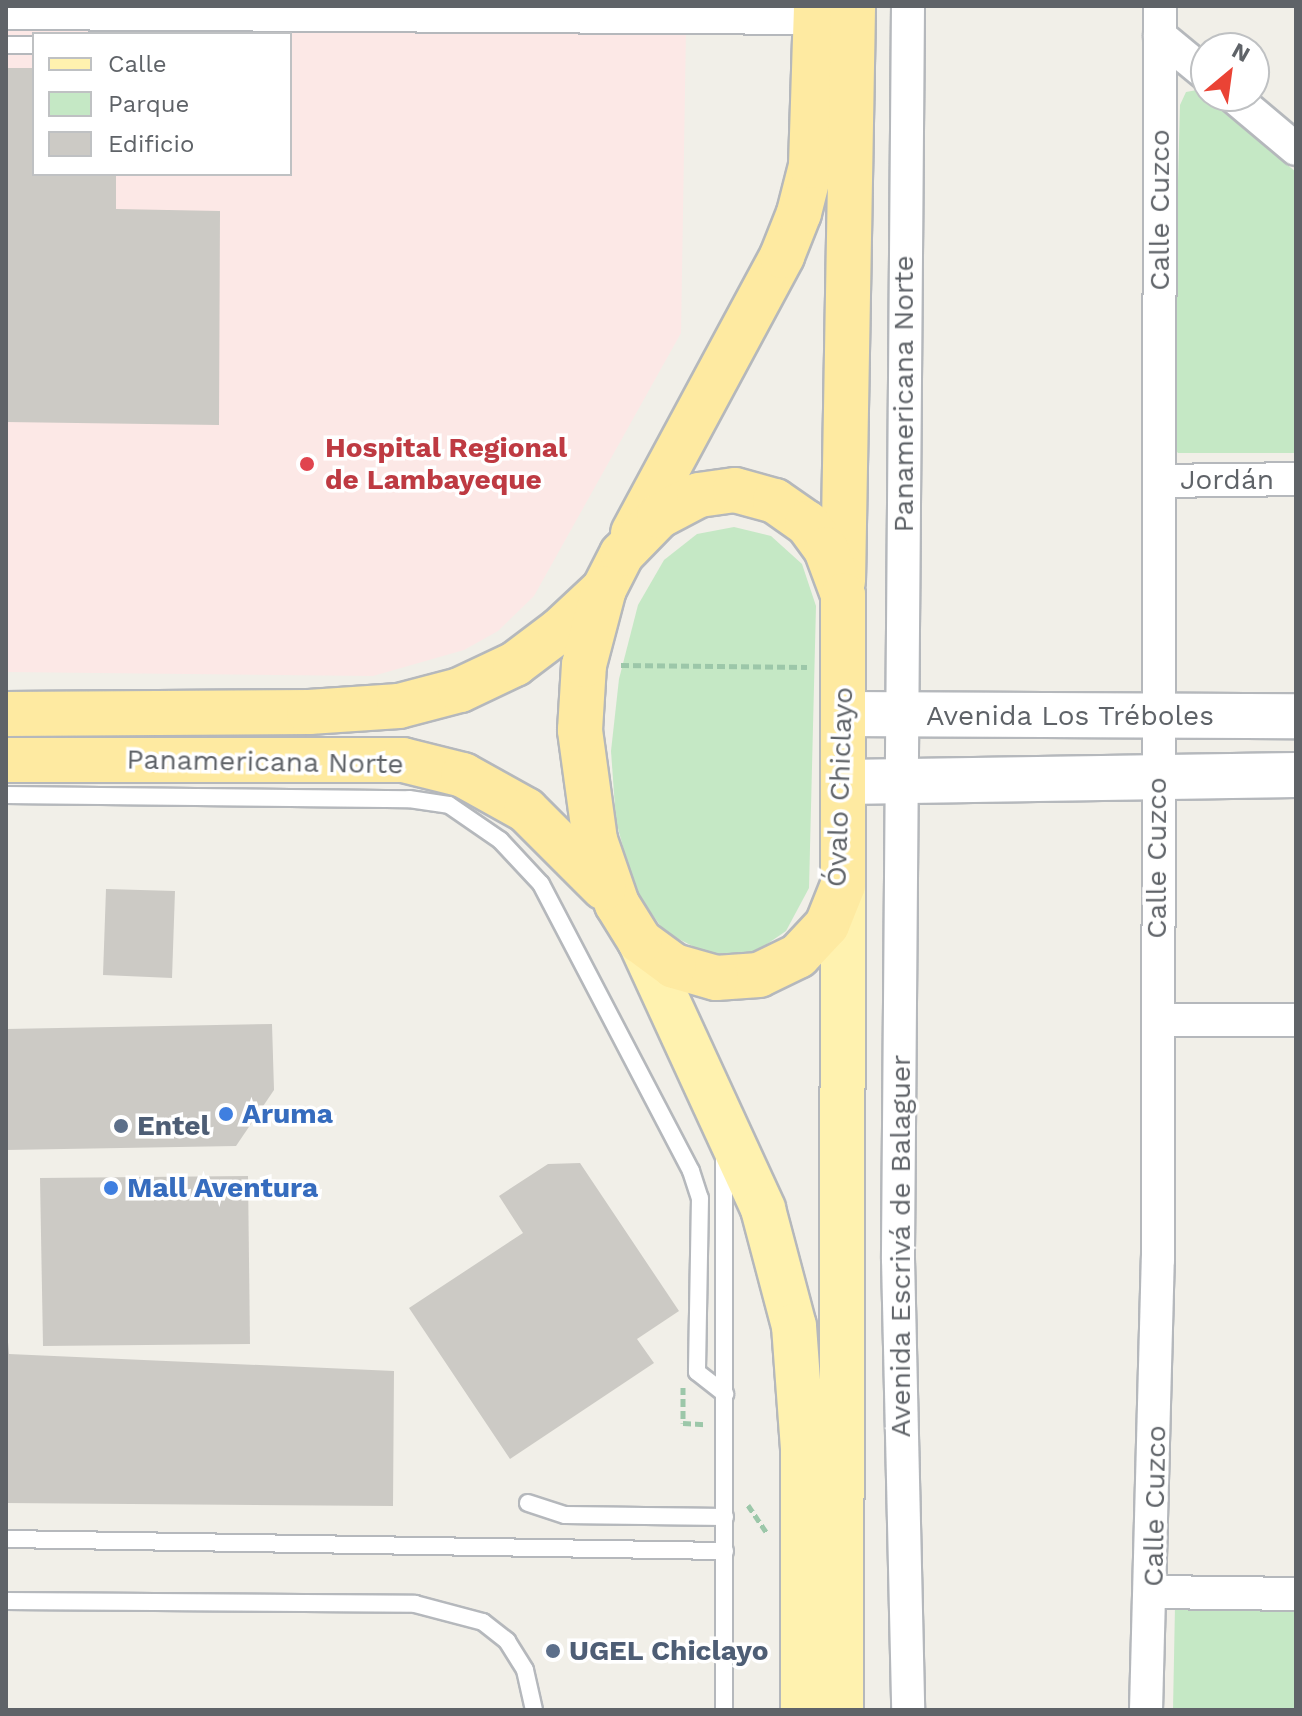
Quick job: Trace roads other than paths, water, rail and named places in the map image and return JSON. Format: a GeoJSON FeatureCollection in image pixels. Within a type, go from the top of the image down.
{"type":"FeatureCollection","features":[{"type":"Feature","properties":{"kind":"highway","name":"Panamericana Norte"},"geometry":{"type":"LineString","coordinates":[[6,714],[399,706],[460,690],[515,664],[613,572],[782,256],[799,213],[811,166],[828,10]]}},
{"type":"Feature","properties":{"kind":"highway","name":"Panamericana Norte"},"geometry":{"type":"LineString","coordinates":[[828,10],[843,595]]}},
{"type":"Feature","properties":{"kind":"highway","name":"Óvalo Chiclayo"},"geometry":{"type":"LineString","coordinates":[[735,490],[775,501],[807,523],[826,549],[843,595],[843,885],[827,925],[798,956],[759,975],[716,978],[674,966],[640,941],[617,904],[595,840],[580,730],[584,665],[613,572],[659,516],[699,495],[735,490]]}},
{"type":"Feature","properties":{"kind":"highway","name":"Panamericana Norte"},"geometry":{"type":"LineString","coordinates":[[6,760],[403,760],[456,790],[526,810],[617,904]]}},
{"type":"Feature","properties":{"kind":"main road","name":"Avenida Los Tréboles"},"geometry":{"type":"LineString","coordinates":[[843,714],[1296,716]]}},
{"type":"Feature","properties":{"kind":"main road","name":"Avenida Los Tréboles"},"geometry":{"type":"LineString","coordinates":[[844,782],[1157,774],[1296,775]]}},
{"type":"Feature","properties":{"kind":"main road","name":"Avenida Escrivá de Balaguer"},"geometry":{"type":"LineString","coordinates":[[841,1710],[843,885]]}},
{"type":"Feature","properties":{"kind":"main road"},"geometry":{"type":"LineString","coordinates":[[640,941],[763,1209],[794,1326],[803,1449],[803,1710]]}},
{"type":"Feature","properties":{"kind":"street","name":"Panamericana Norte"},"geometry":{"type":"LineString","coordinates":[[902,781],[908,6]]}},
{"type":"Feature","properties":{"kind":"street"},"geometry":{"type":"LineString","coordinates":[[6,13],[828,10]]}},
{"type":"Feature","properties":{"kind":"street"},"geometry":{"type":"LineString","coordinates":[[1160,21],[1190,56]]}},
{"type":"Feature","properties":{"kind":"street","name":"Calle Cuzco"},"geometry":{"type":"LineString","coordinates":[[1146,1710],[1154,1592],[1160,21]]}},
{"type":"Feature","properties":{"kind":"street"},"geometry":{"type":"LineString","coordinates":[[1252,112],[1296,149]]}},
{"type":"Feature","properties":{"kind":"street","name":"Jordán"},"geometry":{"type":"LineString","coordinates":[[1159,481],[1296,479]]}},
{"type":"Feature","properties":{"kind":"street","name":"Avenida Escrivá de Balaguer"},"geometry":{"type":"LineString","coordinates":[[902,781],[898,1259],[908,1710]]}},
{"type":"Feature","properties":{"kind":"street"},"geometry":{"type":"LineString","coordinates":[[1158,1020],[1296,1020]]}},
{"type":"Feature","properties":{"kind":"street"},"geometry":{"type":"LineString","coordinates":[[1154,1592],[1296,1594]]}},
{"type":"Feature","properties":{"kind":"lane"},"geometry":{"type":"LineString","coordinates":[[6,45],[32,45]]}},
{"type":"Feature","properties":{"kind":"lane"},"geometry":{"type":"LineString","coordinates":[[6,795],[409,799],[456,790],[541,884],[700,1198],[697,1372],[725,1394]]}},
{"type":"Feature","properties":{"kind":"lane"},"geometry":{"type":"LineString","coordinates":[[724,1710],[725,1126]]}},
{"type":"Feature","properties":{"kind":"lane"},"geometry":{"type":"LineString","coordinates":[[700,1198],[724,1199]]}},
{"type":"Feature","properties":{"kind":"lane"},"geometry":{"type":"LineString","coordinates":[[528,1503],[565,1515],[725,1517]]}},
{"type":"Feature","properties":{"kind":"lane"},"geometry":{"type":"LineString","coordinates":[[6,1539],[725,1551]]}},
{"type":"Feature","properties":{"kind":"lane"},"geometry":{"type":"LineString","coordinates":[[6,1601],[415,1604],[483,1622],[507,1641],[525,1670],[534,1710]]}},
{"type":"Feature","properties":{"kind":"place","name":"Hospital Regional de Lambayeque"},"geometry":{"type":"Point","coordinates":[307,464]}},
{"type":"Feature","properties":{"kind":"place","name":"Aruma"},"geometry":{"type":"Point","coordinates":[226,1114]}},
{"type":"Feature","properties":{"kind":"place","name":"Entel"},"geometry":{"type":"Point","coordinates":[121,1126]}},
{"type":"Feature","properties":{"kind":"place","name":"Mall Aventura"},"geometry":{"type":"Point","coordinates":[111,1188]}},
{"type":"Feature","properties":{"kind":"place","name":"UGEL Chiclayo"},"geometry":{"type":"Point","coordinates":[553,1651]}}]}
